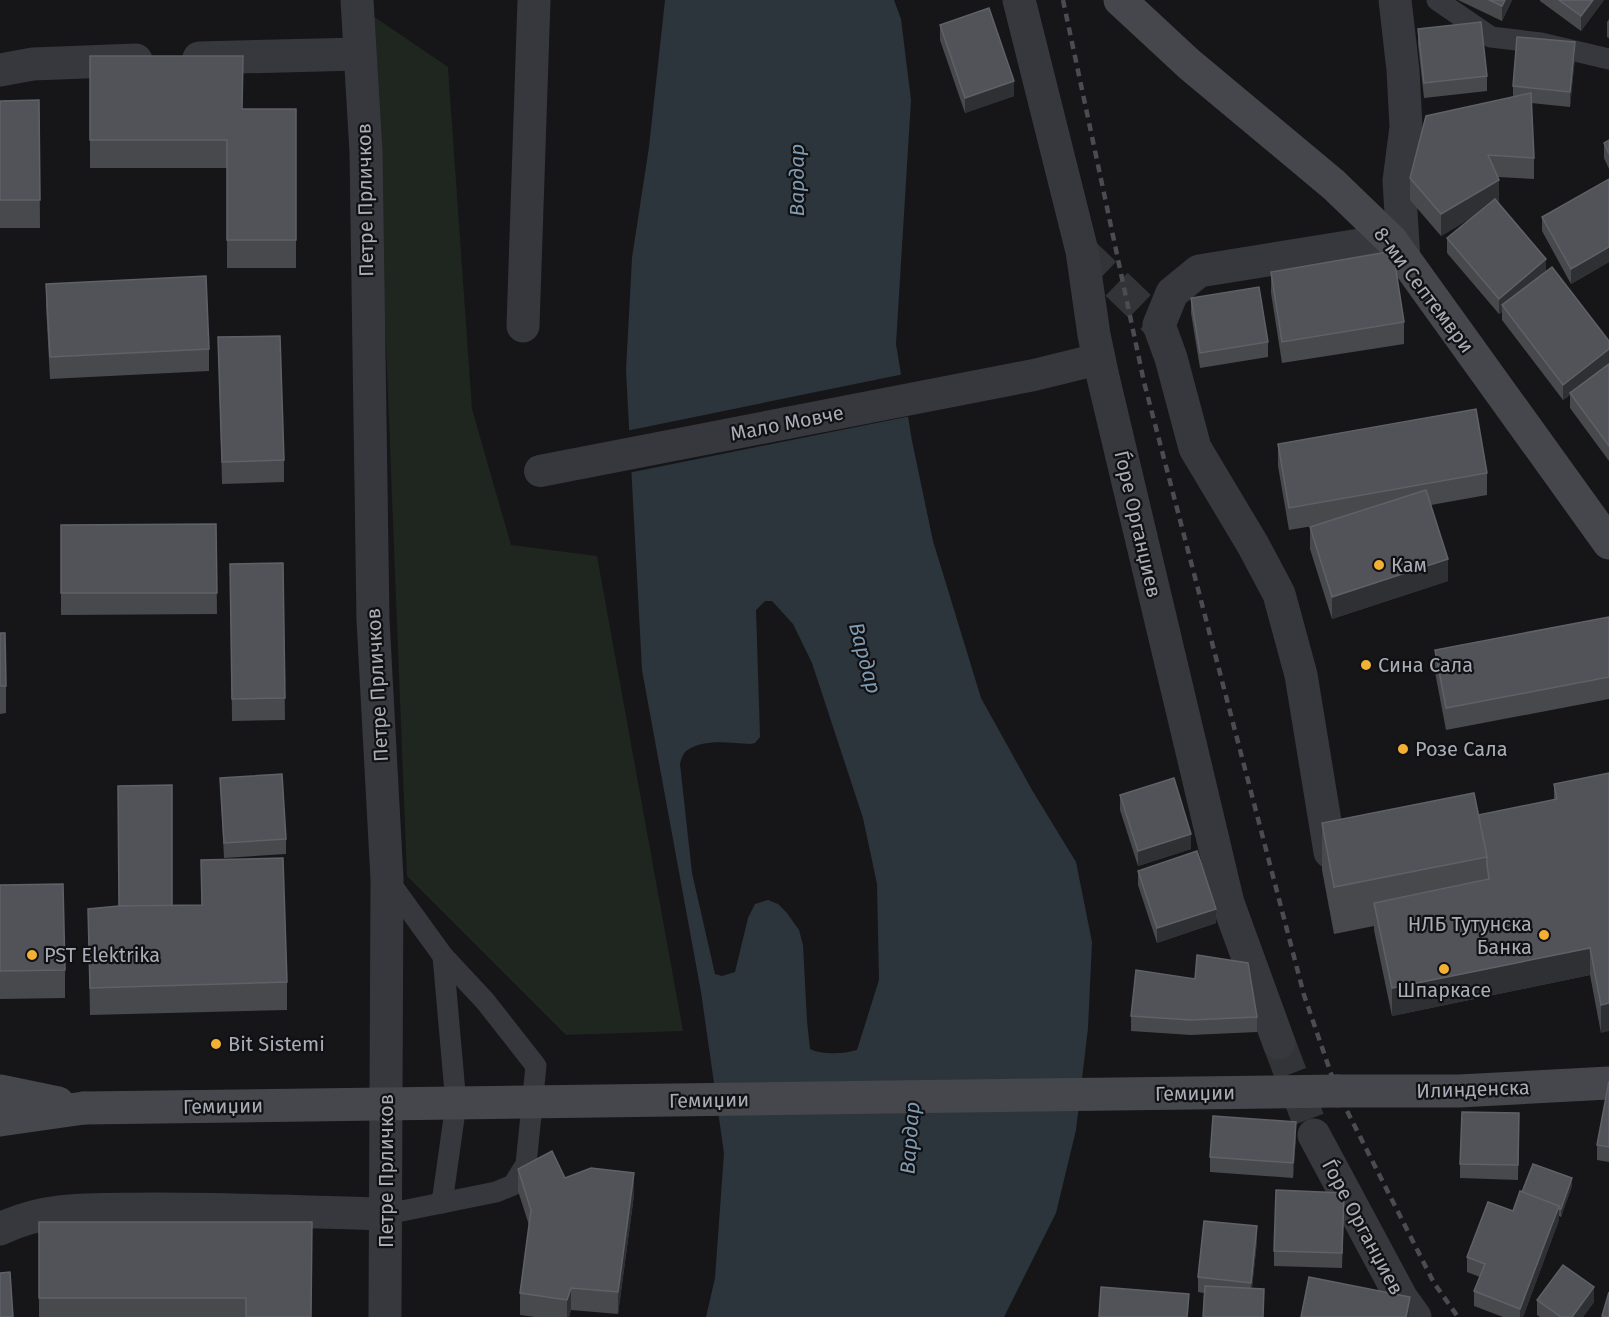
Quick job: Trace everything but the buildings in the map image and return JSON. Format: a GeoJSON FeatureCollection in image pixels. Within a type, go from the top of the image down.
{"type":"FeatureCollection","features":[{"type":"Feature","properties":{"kind":"main road","name":"8-ми Септември"},"geometry":{"type":"LineString","coordinates":[[1120,0],[1190,64],[1334,185],[1398,250],[1609,543]]}},
{"type":"Feature","properties":{"kind":"main road","name":"Илинденска"},"geometry":{"type":"LineString","coordinates":[[1337,1091],[1459,1091],[1609,1083]]}},
{"type":"Feature","properties":{"kind":"main road"},"geometry":{"type":"LineString","coordinates":[[0,1091],[82,1108]]}},
{"type":"Feature","properties":{"kind":"main road","name":"Гемиџии"},"geometry":{"type":"LineString","coordinates":[[82,1108],[1337,1091]]}},
{"type":"Feature","properties":{"kind":"main road"},"geometry":{"type":"LineString","coordinates":[[0,1120],[82,1108]]}},
{"type":"Feature","properties":{"kind":"street","name":"Петре Прличков"},"geometry":{"type":"LineString","coordinates":[[357,0],[366,152],[374,620],[387,879],[385,1317]]}},
{"type":"Feature","properties":{"kind":"street"},"geometry":{"type":"LineString","coordinates":[[523,326],[534,0]]}},
{"type":"Feature","properties":{"kind":"street","name":"Ѓоре Органџиев"},"geometry":{"type":"LineString","coordinates":[[1019,0],[1082,251],[1099,359],[1228,903],[1279,1043]]}},
{"type":"Feature","properties":{"kind":"street"},"geometry":{"type":"LineString","coordinates":[[1329,852],[1300,675],[1279,594],[1253,545],[1195,448],[1171,358],[1159,325],[1172,294],[1199,271],[1398,250],[1400,181],[1406,127],[1403,70],[1395,0]]}},
{"type":"Feature","properties":{"kind":"street"},"geometry":{"type":"LineString","coordinates":[[0,70],[33,64],[359,54]]}},
{"type":"Feature","properties":{"kind":"street","name":"Мало Мовче"},"geometry":{"type":"LineString","coordinates":[[540,471],[1034,375],[1099,359]]}},
{"type":"Feature","properties":{"kind":"street","name":"Ѓоре Органџиев"},"geometry":{"type":"LineString","coordinates":[[1314,1135],[1402,1299],[1415,1317]]}},
{"type":"Feature","properties":{"kind":"street"},"geometry":{"type":"LineString","coordinates":[[0,1229],[59,1210],[214,1209],[387,1214]]}},
{"type":"Feature","properties":{"kind":"lane"},"geometry":{"type":"LineString","coordinates":[[1437,0],[1491,38],[1541,43],[1609,59]]}},
{"type":"Feature","properties":{"kind":"lane"},"geometry":{"type":"LineString","coordinates":[[387,879],[442,956],[485,1001],[536,1066],[526,1164],[513,1185],[496,1192],[387,1214]]}},
{"type":"Feature","properties":{"kind":"lane"},"geometry":{"type":"LineString","coordinates":[[442,956],[456,1104],[442,1203]]}},
{"type":"Feature","properties":{"kind":"shaded area"},"geometry":{"type":"Polygon","coordinates":[[[373,16],[448,67],[472,409],[511,545],[597,556],[683,1031],[566,1035],[407,876],[373,16]]]}},
{"type":"Feature","properties":{"kind":"water","name":"Вардар"},"geometry":{"type":"Polygon","coordinates":[[[665,0],[894,0],[901,19],[911,100],[896,344],[912,441],[933,541],[981,698],[1032,790],[1076,862],[1092,942],[1088,1028],[1076,1130],[1056,1213],[1004,1317],[706,1317],[715,1278],[724,1153],[701,992],[642,670],[626,370],[632,258],[649,147],[665,0]],[[765,601],[756,610],[760,737],[755,743],[750,744],[717,742],[700,744],[686,751],[681,760],[692,873],[715,974],[722,976],[735,972],[748,918],[755,904],[768,900],[778,904],[799,930],[803,945],[810,1049],[827,1053],[846,1052],[857,1050],[879,980],[877,884],[863,818],[812,663],[793,624],[772,601],[765,601]]]}},
{"type":"Feature","properties":{"kind":"pier"},"geometry":{"type":"Polygon","coordinates":[[[904,374],[911,416],[628,473],[626,431],[904,374]]]}},
{"type":"Feature","properties":{"kind":"tunnel"},"geometry":{"type":"LineString","coordinates":[[1082,251],[1159,325]]}},
{"type":"Feature","properties":{"kind":"tunnel"},"geometry":{"type":"LineString","coordinates":[[1279,1043],[1314,1135]]}},
{"type":"Feature","properties":{"kind":"railway"},"geometry":{"type":"LineString","coordinates":[[1063,0],[1144,382],[1304,995],[1337,1091],[1434,1283],[1458,1317]]}},
{"type":"Feature","properties":{"kind":"place","name":"Кам"},"geometry":{"type":"Point","coordinates":[1379,565]}},
{"type":"Feature","properties":{"kind":"place","name":"Сина Сала"},"geometry":{"type":"Point","coordinates":[1366,665]}},
{"type":"Feature","properties":{"kind":"place","name":"Розе Сала"},"geometry":{"type":"Point","coordinates":[1403,749]}},
{"type":"Feature","properties":{"kind":"place","name":"НЛБ Тутунска Банка"},"geometry":{"type":"Point","coordinates":[1544,935]}},
{"type":"Feature","properties":{"kind":"place","name":"PST Elektrika"},"geometry":{"type":"Point","coordinates":[32,955]}},
{"type":"Feature","properties":{"kind":"place","name":"Шпаркасе"},"geometry":{"type":"Point","coordinates":[1444,969]}},
{"type":"Feature","properties":{"kind":"place","name":"Bit Sistemi"},"geometry":{"type":"Point","coordinates":[216,1044]}}]}
